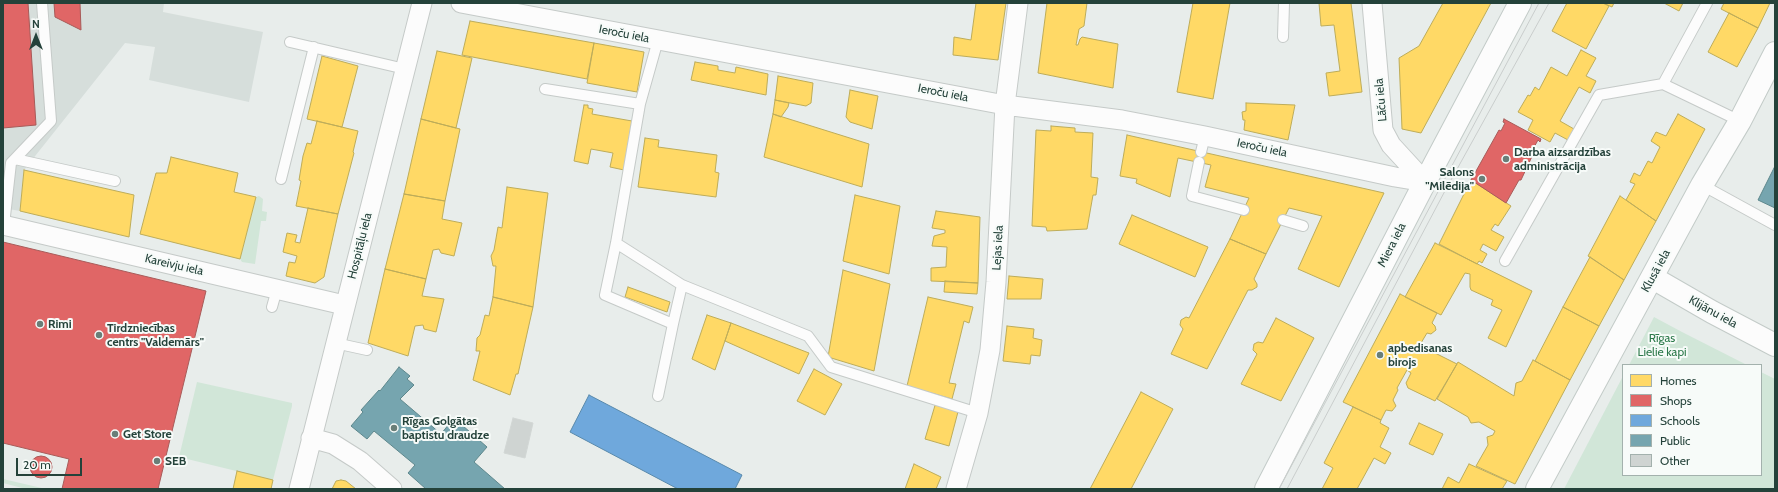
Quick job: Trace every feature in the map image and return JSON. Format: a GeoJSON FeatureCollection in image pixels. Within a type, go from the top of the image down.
{"type":"FeatureCollection","features":[{"type":"Feature","properties":{"kind":"street","name":"Hospitāļu iela"},"geometry":{"type":"LineString","coordinates":[[298,489],[422,3]]}},
{"type":"Feature","properties":{"kind":"street","name":"Ieroču iela"},"geometry":{"type":"LineString","coordinates":[[461,3],[1005,105],[1122,120],[1203,144],[1425,182]]}},
{"type":"Feature","properties":{"kind":"street","name":"Lejas iela"},"geometry":{"type":"LineString","coordinates":[[956,489],[986,380],[993,313],[1005,105],[1018,3]]}},
{"type":"Feature","properties":{"kind":"street","name":"Lāču iela"},"geometry":{"type":"LineString","coordinates":[[1372,3],[1384,130],[1391,145],[1425,182]]}},
{"type":"Feature","properties":{"kind":"street","name":"Miera iela"},"geometry":{"type":"LineString","coordinates":[[1266,489],[1425,182],[1520,3]]}},
{"type":"Feature","properties":{"kind":"street","name":"Klusā iela"},"geometry":{"type":"LineString","coordinates":[[1537,489],[1632,313],[1653,278],[1702,185],[1740,121],[1775,53]]}},
{"type":"Feature","properties":{"kind":"street","name":"Kareivju iela"},"geometry":{"type":"LineString","coordinates":[[4,225],[344,305]]}},
{"type":"Feature","properties":{"kind":"street","name":"Klijānu iela"},"geometry":{"type":"LineString","coordinates":[[1653,278],[1775,345]]}},
{"type":"Feature","properties":{"kind":"street"},"geometry":{"type":"LineString","coordinates":[[311,438],[333,444],[360,461],[392,489]]}},
{"type":"Feature","properties":{"kind":"lane"},"geometry":{"type":"LineString","coordinates":[[4,225],[10,161],[51,121],[42,3]]}},
{"type":"Feature","properties":{"kind":"lane"},"geometry":{"type":"LineString","coordinates":[[1283,38],[1284,3]]}},
{"type":"Feature","properties":{"kind":"lane"},"geometry":{"type":"LineString","coordinates":[[1663,84],[1707,3]]}},
{"type":"Feature","properties":{"kind":"lane"},"geometry":{"type":"LineString","coordinates":[[658,40],[640,104],[606,295],[673,324]]}},
{"type":"Feature","properties":{"kind":"lane"},"geometry":{"type":"LineString","coordinates":[[290,42],[405,69]]}},
{"type":"Feature","properties":{"kind":"lane"},"geometry":{"type":"LineString","coordinates":[[281,179],[314,48]]}},
{"type":"Feature","properties":{"kind":"lane"},"geometry":{"type":"LineString","coordinates":[[1505,262],[1599,95],[1663,84],[1740,121]]}},
{"type":"Feature","properties":{"kind":"lane"},"geometry":{"type":"LineString","coordinates":[[545,89],[640,104]]}},
{"type":"Feature","properties":{"kind":"lane"},"geometry":{"type":"LineString","coordinates":[[10,161],[115,181]]}},
{"type":"Feature","properties":{"kind":"lane"},"geometry":{"type":"LineString","coordinates":[[1199,162],[1192,196],[1244,210]]}},
{"type":"Feature","properties":{"kind":"lane"},"geometry":{"type":"LineString","coordinates":[[1702,185],[1775,225]]}},
{"type":"Feature","properties":{"kind":"lane"},"geometry":{"type":"LineString","coordinates":[[1283,220],[1303,226]]}},
{"type":"Feature","properties":{"kind":"lane"},"geometry":{"type":"LineString","coordinates":[[616,243],[682,285],[808,336],[831,367],[978,412]]}},
{"type":"Feature","properties":{"kind":"lane"},"geometry":{"type":"LineString","coordinates":[[658,396],[682,285]]}},
{"type":"Feature","properties":{"kind":"lane"},"geometry":{"type":"LineString","coordinates":[[272,307],[276,289]]}},
{"type":"Feature","properties":{"kind":"lane"},"geometry":{"type":"LineString","coordinates":[[335,343],[367,350]]}},
{"type":"Feature","properties":{"kind":"shaded area"},"geometry":{"type":"Polygon","coordinates":[[[3,3],[164,3],[163,12],[263,32],[249,102],[149,80],[155,47],[125,43],[24,170],[20,211],[3,208],[3,3]]]}},
{"type":"Feature","properties":{"kind":"green space"},"geometry":{"type":"Polygon","coordinates":[[[259,196],[263,199],[262,211],[267,212],[266,221],[261,221],[255,264],[242,262],[240,259],[256,197],[259,196]]]}},
{"type":"Feature","properties":{"kind":"green space","name":"Rīgas Lielie kapi"},"geometry":{"type":"Polygon","coordinates":[[[1654,317],[1745,364],[1630,364],[1654,317]]]}},
{"type":"Feature","properties":{"kind":"green space","name":"Rīgas Lielie kapi"},"geometry":{"type":"Polygon","coordinates":[[[1762,372],[1775,379],[1775,489],[1564,489],[1622,378],[1622,476],[1762,476],[1762,372]]]}},
{"type":"Feature","properties":{"kind":"green space"},"geometry":{"type":"Polygon","coordinates":[[[197,382],[292,403],[273,480],[179,457],[197,382]]]}},
{"type":"Feature","properties":{"kind":"green space"},"geometry":{"type":"Polygon","coordinates":[[[3,479],[46,489],[26,489],[3,483],[3,479]]]}},
{"type":"Feature","properties":{"kind":"building: Homes"},"geometry":{"type":"Polygon","coordinates":[[[976,3],[1006,3],[998,60],[953,55],[954,37],[971,40],[976,3]]]}},
{"type":"Feature","properties":{"kind":"building: Homes"},"geometry":{"type":"Polygon","coordinates":[[[1047,3],[1087,3],[1084,26],[1079,29],[1076,45],[1078,45],[1082,37],[1118,44],[1113,88],[1038,73],[1047,3]]]}},
{"type":"Feature","properties":{"kind":"building: Homes"},"geometry":{"type":"Polygon","coordinates":[[[1193,3],[1230,3],[1213,99],[1177,92],[1193,3]]]}},
{"type":"Feature","properties":{"kind":"building: Homes"},"geometry":{"type":"Polygon","coordinates":[[[1319,3],[1351,3],[1362,92],[1329,96],[1326,73],[1340,71],[1334,25],[1321,26],[1319,3]]]}},
{"type":"Feature","properties":{"kind":"building: Homes"},"geometry":{"type":"Polygon","coordinates":[[[1443,3],[1491,3],[1421,133],[1402,129],[1399,58],[1419,46],[1443,3]]]}},
{"type":"Feature","properties":{"kind":"building: Homes"},"geometry":{"type":"Polygon","coordinates":[[[1567,3],[1603,3],[1609,6],[1586,49],[1552,31],[1567,3]]]}},
{"type":"Feature","properties":{"kind":"building: Homes"},"geometry":{"type":"Polygon","coordinates":[[[1603,3],[1614,3],[1612,7],[1603,3]]]}},
{"type":"Feature","properties":{"kind":"building: Homes"},"geometry":{"type":"Polygon","coordinates":[[[1664,3],[1683,3],[1679,11],[1664,3]]]}},
{"type":"Feature","properties":{"kind":"building: Homes"},"geometry":{"type":"Polygon","coordinates":[[[1724,3],[1770,3],[1758,28],[1721,9],[1724,3]]]}},
{"type":"Feature","properties":{"kind":"building: Homes"},"geometry":{"type":"Polygon","coordinates":[[[1729,13],[1758,28],[1737,67],[1708,52],[1729,13]]]}},
{"type":"Feature","properties":{"kind":"building: Homes"},"geometry":{"type":"Polygon","coordinates":[[[470,21],[594,43],[587,79],[462,55],[470,21]]]}},
{"type":"Feature","properties":{"kind":"building: Homes"},"geometry":{"type":"Polygon","coordinates":[[[594,43],[644,52],[637,92],[587,83],[594,43]]]}},
{"type":"Feature","properties":{"kind":"building: Homes"},"geometry":{"type":"Polygon","coordinates":[[[1581,50],[1596,58],[1586,76],[1596,81],[1590,93],[1579,87],[1560,121],[1574,129],[1568,140],[1555,133],[1550,142],[1528,130],[1533,120],[1518,112],[1528,95],[1530,96],[1535,87],[1539,90],[1551,67],[1567,76],[1581,50]]]}},
{"type":"Feature","properties":{"kind":"building: Homes"},"geometry":{"type":"Polygon","coordinates":[[[437,51],[472,58],[456,128],[421,119],[437,51]]]}},
{"type":"Feature","properties":{"kind":"building: Homes"},"geometry":{"type":"Polygon","coordinates":[[[322,56],[358,66],[342,127],[307,119],[322,56]]]}},
{"type":"Feature","properties":{"kind":"building: Homes"},"geometry":{"type":"Polygon","coordinates":[[[695,62],[718,66],[718,70],[735,73],[736,67],[768,74],[766,95],[691,80],[695,62]]]}},
{"type":"Feature","properties":{"kind":"building: Homes"},"geometry":{"type":"Polygon","coordinates":[[[778,76],[813,83],[811,103],[806,106],[775,100],[778,76]]]}},
{"type":"Feature","properties":{"kind":"building: Homes"},"geometry":{"type":"Polygon","coordinates":[[[850,90],[878,96],[872,129],[850,122],[846,117],[850,90]]]}},
{"type":"Feature","properties":{"kind":"building: Homes"},"geometry":{"type":"Polygon","coordinates":[[[775,100],[789,103],[781,117],[773,114],[775,100]]]}},
{"type":"Feature","properties":{"kind":"building: Homes"},"geometry":{"type":"Polygon","coordinates":[[[1246,103],[1295,105],[1288,140],[1244,130],[1245,120],[1243,120],[1242,112],[1246,111],[1246,103]]]}},
{"type":"Feature","properties":{"kind":"building: Homes"},"geometry":{"type":"Polygon","coordinates":[[[584,105],[588,105],[588,108],[593,109],[592,114],[632,121],[624,170],[610,167],[613,153],[591,149],[588,164],[574,161],[584,105]]]}},
{"type":"Feature","properties":{"kind":"building: Homes"},"geometry":{"type":"Polygon","coordinates":[[[773,114],[869,144],[862,187],[764,157],[773,114]]]}},
{"type":"Feature","properties":{"kind":"building: Homes"},"geometry":{"type":"Polygon","coordinates":[[[1678,114],[1705,129],[1656,221],[1626,200],[1635,184],[1630,182],[1634,173],[1640,176],[1648,161],[1652,163],[1660,147],[1651,141],[1656,132],[1666,136],[1678,114]]]}},
{"type":"Feature","properties":{"kind":"building: Homes"},"geometry":{"type":"Polygon","coordinates":[[[421,119],[460,129],[445,201],[404,194],[421,119]]]}},
{"type":"Feature","properties":{"kind":"building: Homes"},"geometry":{"type":"Polygon","coordinates":[[[317,121],[358,131],[354,153],[338,214],[296,206],[301,181],[299,180],[303,156],[307,143],[311,144],[317,121]]]}},
{"type":"Feature","properties":{"kind":"building: Homes"},"geometry":{"type":"Polygon","coordinates":[[[1051,126],[1075,128],[1075,132],[1093,133],[1091,177],[1098,178],[1096,195],[1093,195],[1087,229],[1047,231],[1046,227],[1032,226],[1036,130],[1051,131],[1051,126]]]}},
{"type":"Feature","properties":{"kind":"building: Homes"},"geometry":{"type":"Polygon","coordinates":[[[1127,135],[1384,193],[1339,287],[1298,269],[1322,216],[1289,208],[1266,254],[1230,239],[1249,198],[1205,187],[1211,165],[1178,158],[1170,197],[1136,183],[1137,179],[1120,176],[1127,135]]]}},
{"type":"Feature","properties":{"kind":"building: Homes"},"geometry":{"type":"Polygon","coordinates":[[[645,138],[659,140],[658,147],[717,155],[715,172],[719,173],[716,197],[638,187],[645,138]]]}},
{"type":"Feature","properties":{"kind":"building: Homes"},"geometry":{"type":"Polygon","coordinates":[[[171,157],[238,173],[234,192],[256,197],[240,259],[140,234],[156,173],[167,173],[171,157]]]}},
{"type":"Feature","properties":{"kind":"building: Homes"},"geometry":{"type":"Polygon","coordinates":[[[24,170],[134,195],[129,237],[20,211],[24,170]]]}},
{"type":"Feature","properties":{"kind":"building: Homes"},"geometry":{"type":"Polygon","coordinates":[[[1471,180],[1511,206],[1498,226],[1495,224],[1491,230],[1504,237],[1496,251],[1483,244],[1480,250],[1487,254],[1482,263],[1479,261],[1477,264],[1439,244],[1471,180]]]}},
{"type":"Feature","properties":{"kind":"building: Homes"},"geometry":{"type":"Polygon","coordinates":[[[507,187],[548,193],[533,307],[493,297],[496,266],[493,266],[491,256],[494,250],[498,227],[502,228],[507,187]]]}},
{"type":"Feature","properties":{"kind":"building: Homes"},"geometry":{"type":"Polygon","coordinates":[[[404,194],[445,201],[442,219],[462,223],[454,256],[441,253],[439,249],[433,250],[426,279],[385,269],[404,194]]]}},
{"type":"Feature","properties":{"kind":"building: Homes"},"geometry":{"type":"Polygon","coordinates":[[[855,195],[900,206],[889,274],[843,261],[855,195]]]}},
{"type":"Feature","properties":{"kind":"building: Homes"},"geometry":{"type":"Polygon","coordinates":[[[1620,196],[1656,221],[1624,280],[1588,256],[1620,196]]]}},
{"type":"Feature","properties":{"kind":"building: Homes"},"geometry":{"type":"Polygon","coordinates":[[[308,208],[338,214],[324,277],[315,283],[286,276],[289,262],[295,263],[297,256],[283,252],[287,233],[297,235],[295,242],[300,243],[308,208]]]}},
{"type":"Feature","properties":{"kind":"building: Homes"},"geometry":{"type":"Polygon","coordinates":[[[936,211],[980,217],[978,283],[931,281],[931,268],[946,267],[947,247],[932,246],[934,236],[945,233],[945,230],[932,228],[936,211]]]}},
{"type":"Feature","properties":{"kind":"building: Homes"},"geometry":{"type":"Polygon","coordinates":[[[1132,215],[1208,247],[1195,277],[1119,244],[1132,215]]]}},
{"type":"Feature","properties":{"kind":"building: Homes"},"geometry":{"type":"Polygon","coordinates":[[[1230,239],[1266,254],[1254,279],[1257,287],[1252,290],[1248,290],[1207,369],[1171,354],[1183,329],[1180,325],[1181,320],[1186,317],[1189,318],[1230,239]]]}},
{"type":"Feature","properties":{"kind":"building: Homes"},"geometry":{"type":"Polygon","coordinates":[[[1435,243],[1532,291],[1506,347],[1488,338],[1502,310],[1491,305],[1493,300],[1471,290],[1470,274],[1465,273],[1441,315],[1405,297],[1435,243]]]}},
{"type":"Feature","properties":{"kind":"building: Homes"},"geometry":{"type":"Polygon","coordinates":[[[1590,257],[1624,280],[1599,326],[1563,307],[1590,257]]]}},
{"type":"Feature","properties":{"kind":"building: Homes"},"geometry":{"type":"Polygon","coordinates":[[[385,269],[426,279],[422,296],[444,299],[436,332],[424,329],[423,325],[415,326],[408,356],[368,343],[385,269]]]}},
{"type":"Feature","properties":{"kind":"building: Homes"},"geometry":{"type":"Polygon","coordinates":[[[843,270],[890,284],[874,371],[828,357],[843,270]]]}},
{"type":"Feature","properties":{"kind":"building: Homes"},"geometry":{"type":"Polygon","coordinates":[[[1009,276],[1043,279],[1041,299],[1007,299],[1009,276]]]}},
{"type":"Feature","properties":{"kind":"building: Homes"},"geometry":{"type":"Polygon","coordinates":[[[945,281],[978,283],[977,294],[944,292],[945,281]]]}},
{"type":"Feature","properties":{"kind":"building: Homes"},"geometry":{"type":"Polygon","coordinates":[[[628,287],[670,302],[667,312],[625,297],[628,287]]]}},
{"type":"Feature","properties":{"kind":"building: Homes"},"geometry":{"type":"Polygon","coordinates":[[[1400,294],[1437,313],[1432,323],[1436,330],[1431,334],[1427,333],[1418,348],[1429,350],[1457,364],[1435,401],[1408,388],[1406,383],[1411,373],[1407,370],[1397,388],[1398,390],[1393,400],[1396,406],[1392,411],[1386,410],[1381,420],[1343,402],[1400,294]]]}},
{"type":"Feature","properties":{"kind":"building: Homes"},"geometry":{"type":"Polygon","coordinates":[[[493,297],[533,307],[518,374],[516,374],[510,395],[473,380],[480,351],[476,351],[477,338],[480,335],[485,315],[489,316],[493,297]]]}},
{"type":"Feature","properties":{"kind":"building: Homes"},"geometry":{"type":"Polygon","coordinates":[[[928,297],[973,307],[969,323],[964,321],[949,383],[956,384],[952,399],[907,386],[928,297]]]}},
{"type":"Feature","properties":{"kind":"building: Homes"},"geometry":{"type":"Polygon","coordinates":[[[1563,307],[1599,326],[1570,380],[1535,361],[1563,307]]]}},
{"type":"Feature","properties":{"kind":"building: Homes"},"geometry":{"type":"Polygon","coordinates":[[[707,315],[731,323],[715,370],[692,359],[707,315]]]}},
{"type":"Feature","properties":{"kind":"building: Homes"},"geometry":{"type":"Polygon","coordinates":[[[1276,318],[1314,338],[1281,401],[1241,384],[1257,354],[1253,350],[1254,344],[1258,342],[1263,343],[1276,318]]]}},
{"type":"Feature","properties":{"kind":"building: Homes"},"geometry":{"type":"Polygon","coordinates":[[[731,323],[809,353],[799,374],[725,341],[731,323]]]}},
{"type":"Feature","properties":{"kind":"building: Homes"},"geometry":{"type":"Polygon","coordinates":[[[1007,326],[1034,329],[1033,338],[1042,340],[1040,356],[1031,355],[1030,364],[1003,361],[1007,326]]]}},
{"type":"Feature","properties":{"kind":"building: Homes"},"geometry":{"type":"Polygon","coordinates":[[[1533,360],[1570,380],[1515,484],[1476,466],[1488,445],[1487,437],[1493,435],[1495,431],[1479,422],[1471,423],[1468,417],[1437,399],[1458,362],[1514,396],[1516,383],[1522,381],[1533,360]]]}},
{"type":"Feature","properties":{"kind":"building: Homes"},"geometry":{"type":"Polygon","coordinates":[[[814,369],[842,384],[825,415],[797,401],[814,369]]]}},
{"type":"Feature","properties":{"kind":"building: Homes"},"geometry":{"type":"Polygon","coordinates":[[[1141,392],[1173,409],[1131,489],[1090,489],[1141,392]]]}},
{"type":"Feature","properties":{"kind":"building: Homes"},"geometry":{"type":"Polygon","coordinates":[[[936,402],[959,408],[949,446],[925,439],[936,402]]]}},
{"type":"Feature","properties":{"kind":"building: Homes"},"geometry":{"type":"Polygon","coordinates":[[[1353,407],[1381,420],[1380,423],[1389,428],[1380,447],[1391,453],[1385,464],[1374,458],[1357,489],[1322,489],[1333,468],[1324,463],[1353,407]]]}},
{"type":"Feature","properties":{"kind":"building: Homes"},"geometry":{"type":"Polygon","coordinates":[[[1419,423],[1443,434],[1433,455],[1409,444],[1419,423]]]}},
{"type":"Feature","properties":{"kind":"building: Homes"},"geometry":{"type":"Polygon","coordinates":[[[914,464],[941,477],[936,489],[905,489],[914,464]]]}},
{"type":"Feature","properties":{"kind":"building: Homes"},"geometry":{"type":"Polygon","coordinates":[[[1469,464],[1507,481],[1502,489],[1442,489],[1448,477],[1459,483],[1469,464]]]}},
{"type":"Feature","properties":{"kind":"building: Homes"},"geometry":{"type":"Polygon","coordinates":[[[237,471],[273,480],[271,489],[233,489],[237,471]]]}},
{"type":"Feature","properties":{"kind":"building: Homes"},"geometry":{"type":"Polygon","coordinates":[[[336,481],[346,481],[356,489],[332,489],[336,481]]]}},
{"type":"Feature","properties":{"kind":"building: Shops"},"geometry":{"type":"Polygon","coordinates":[[[3,3],[28,3],[36,125],[3,128],[3,3]]]}},
{"type":"Feature","properties":{"kind":"building: Shops"},"geometry":{"type":"Polygon","coordinates":[[[54,3],[80,3],[81,30],[55,17],[54,3]]]}},
{"type":"Feature","properties":{"kind":"building: Shops","name":"Darba aizsardzības administrācija"},"geometry":{"type":"Polygon","coordinates":[[[1504,119],[1541,139],[1540,142],[1538,140],[1533,149],[1535,150],[1521,180],[1519,180],[1506,203],[1471,180],[1499,130],[1501,131],[1505,123],[1503,122],[1504,119]]]}},
{"type":"Feature","properties":{"kind":"building: Shops","name":"Tirdzniecības centrs \"Valdemārs\""},"geometry":{"type":"Polygon","coordinates":[[[3,242],[206,291],[158,489],[62,489],[69,459],[3,443],[3,242]]]}},
{"type":"Feature","properties":{"kind":"building: Shops"},"geometry":{"type":"Polygon","coordinates":[[[41,456],[49,459],[52,467],[49,475],[41,478],[33,475],[30,467],[33,459],[41,456]]]}},
{"type":"Feature","properties":{"kind":"building: Schools"},"geometry":{"type":"Polygon","coordinates":[[[589,395],[742,475],[735,489],[678,489],[570,432],[589,395]]]}},
{"type":"Feature","properties":{"kind":"building: Public"},"geometry":{"type":"Polygon","coordinates":[[[1775,166],[1775,208],[1758,200],[1775,166]]]}},
{"type":"Feature","properties":{"kind":"building: Public","name":"Rīgas Golgātas baptistu draudze"},"geometry":{"type":"Polygon","coordinates":[[[399,367],[410,376],[407,379],[414,385],[400,399],[441,434],[454,418],[487,447],[474,462],[505,489],[426,489],[408,473],[415,465],[374,431],[367,439],[351,426],[363,412],[361,410],[379,390],[380,391],[399,367]]]}},
{"type":"Feature","properties":{"kind":"building: Other"},"geometry":{"type":"Polygon","coordinates":[[[513,418],[533,423],[525,458],[504,453],[513,418]]]}},
{"type":"Feature","properties":{"kind":"tram line"},"geometry":{"type":"LineString","coordinates":[[1279,489],[1539,3]]}},
{"type":"Feature","properties":{"kind":"tram line"},"geometry":{"type":"LineString","coordinates":[[1287,489],[1446,189],[1549,3]]}},
{"type":"Feature","properties":{"kind":"place","name":"Darba aizsardzības administrācija"},"geometry":{"type":"Point","coordinates":[1506,159]}},
{"type":"Feature","properties":{"kind":"place","name":"Salons \"Milēdija\""},"geometry":{"type":"Point","coordinates":[1482,179]}},
{"type":"Feature","properties":{"kind":"place","name":"Rimi"},"geometry":{"type":"Point","coordinates":[40,324]}},
{"type":"Feature","properties":{"kind":"place","name":"Tirdzniecības centrs \"Valdemārs\""},"geometry":{"type":"Point","coordinates":[99,335]}},
{"type":"Feature","properties":{"kind":"place","name":"apbedisanas birojs"},"geometry":{"type":"Point","coordinates":[1380,355]}},
{"type":"Feature","properties":{"kind":"place","name":"Rīgas Golgātas baptistu draudze"},"geometry":{"type":"Point","coordinates":[394,428]}},
{"type":"Feature","properties":{"kind":"place","name":"Get Store"},"geometry":{"type":"Point","coordinates":[115,434]}},
{"type":"Feature","properties":{"kind":"place","name":"SEB"},"geometry":{"type":"Point","coordinates":[157,461]}}]}
